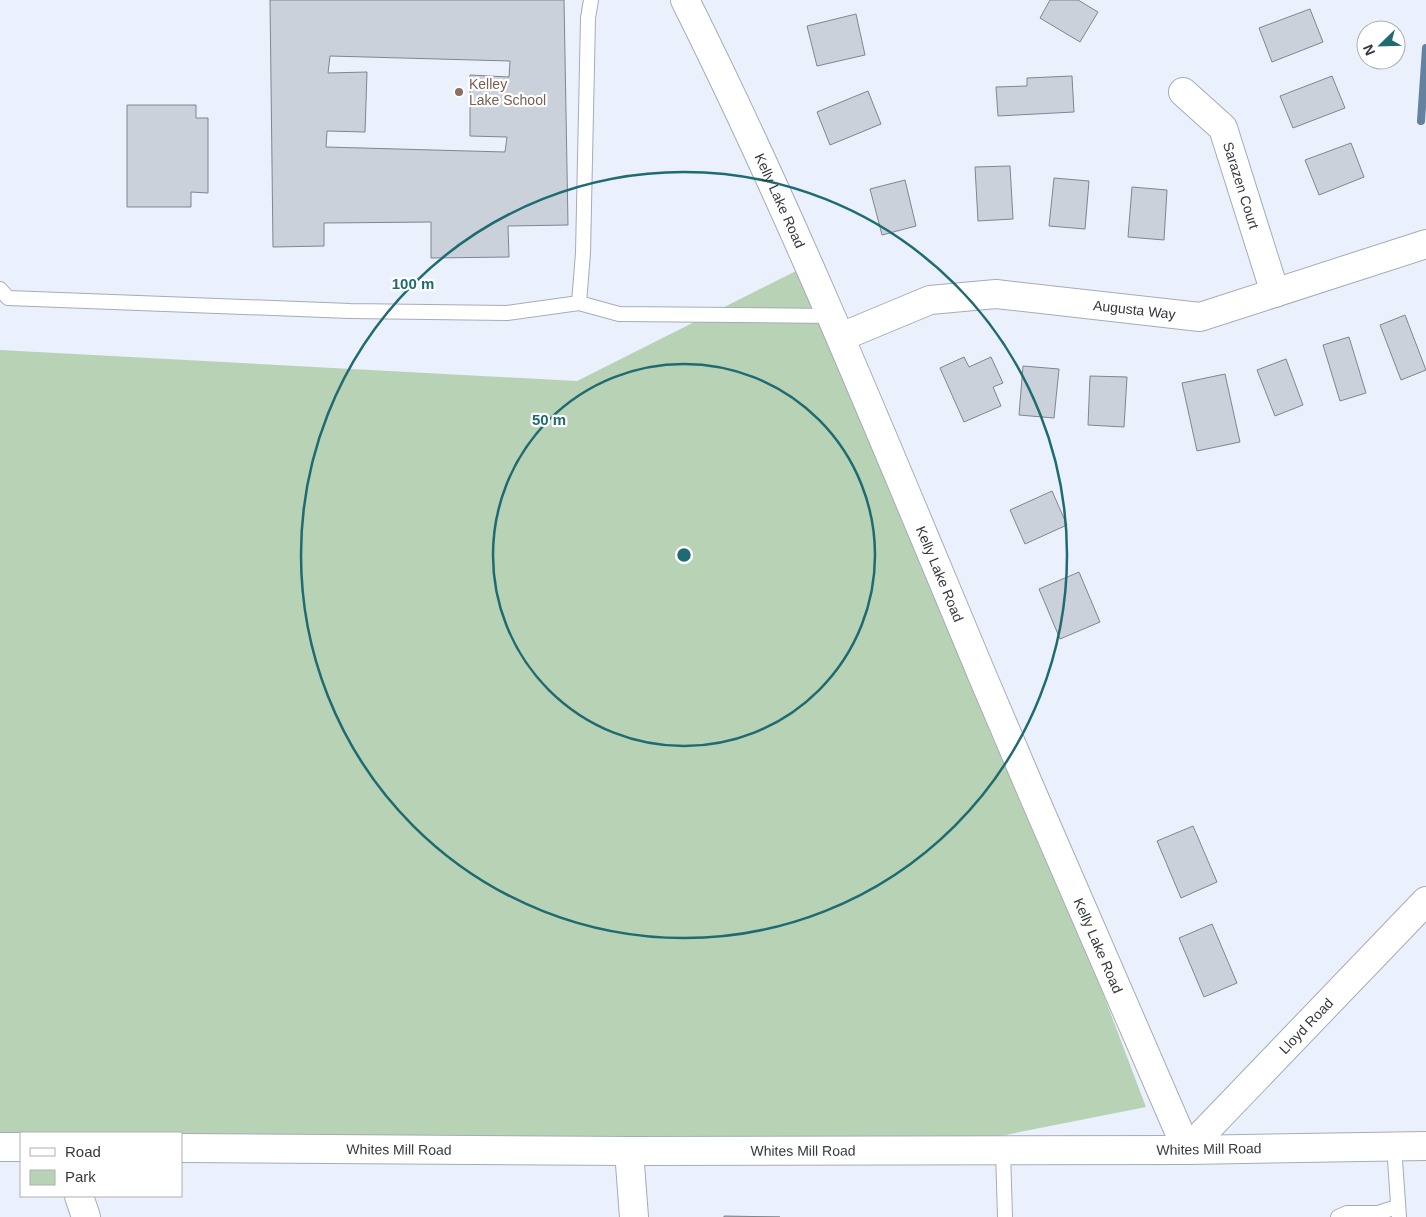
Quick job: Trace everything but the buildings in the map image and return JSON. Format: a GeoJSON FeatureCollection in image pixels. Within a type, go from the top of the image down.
{"type":"FeatureCollection","features":[{"type":"Feature","properties":{"kind":"street","name":"Kelly Lake Road"},"geometry":{"type":"LineString","coordinates":[[685,0],[728,87],[837,326],[982,675],[1187,1150]]}},
{"type":"Feature","properties":{"kind":"street","name":"Sarazen Court"},"geometry":{"type":"LineString","coordinates":[[1183,92],[1223,128],[1275,293]]}},
{"type":"Feature","properties":{"kind":"street","name":"Augusta Way"},"geometry":{"type":"LineString","coordinates":[[837,326],[930,300],[996,294],[1200,317],[1426,244]]}},
{"type":"Feature","properties":{"kind":"street","name":"Lloyd Road"},"geometry":{"type":"LineString","coordinates":[[1187,1150],[1426,901]]}},
{"type":"Feature","properties":{"kind":"street"},"geometry":{"type":"LineString","coordinates":[[0,1146],[20,1147]]}},
{"type":"Feature","properties":{"kind":"street","name":"Whites Mill Road"},"geometry":{"type":"LineString","coordinates":[[182,1148],[1003,1151],[1426,1146]]}},
{"type":"Feature","properties":{"kind":"street"},"geometry":{"type":"LineString","coordinates":[[629,1151],[634,1217]]}},
{"type":"Feature","properties":{"kind":"street"},"geometry":{"type":"LineString","coordinates":[[79,1197],[86,1217]]}},
{"type":"Feature","properties":{"kind":"lane"},"geometry":{"type":"LineString","coordinates":[[579,303],[583,253],[588,18],[591,0]]}},
{"type":"Feature","properties":{"kind":"lane"},"geometry":{"type":"LineString","coordinates":[[0,289],[8,298],[350,311],[508,313],[579,303],[619,314],[837,326]]}},
{"type":"Feature","properties":{"kind":"lane"},"geometry":{"type":"LineString","coordinates":[[1338,1217],[1347,1213],[1378,1212],[1398,1214],[1394,1146]]}},
{"type":"Feature","properties":{"kind":"lane"},"geometry":{"type":"LineString","coordinates":[[1003,1151],[1005,1217]]}},
{"type":"Feature","properties":{"kind":"green space"},"geometry":{"type":"Polygon","coordinates":[[[822,258],[892,436],[1146,1107],[889,1158],[182,1159],[182,1132],[20,1132],[20,1158],[0,1158],[0,350],[577,381],[822,258]]]}},
{"type":"Feature","properties":{"kind":"waterway"},"geometry":{"type":"LineString","coordinates":[[1421,121],[1426,48]]}},
{"type":"Feature","properties":{"kind":"place","name":"Kelley Lake School"},"geometry":{"type":"Point","coordinates":[459,92]}}]}
